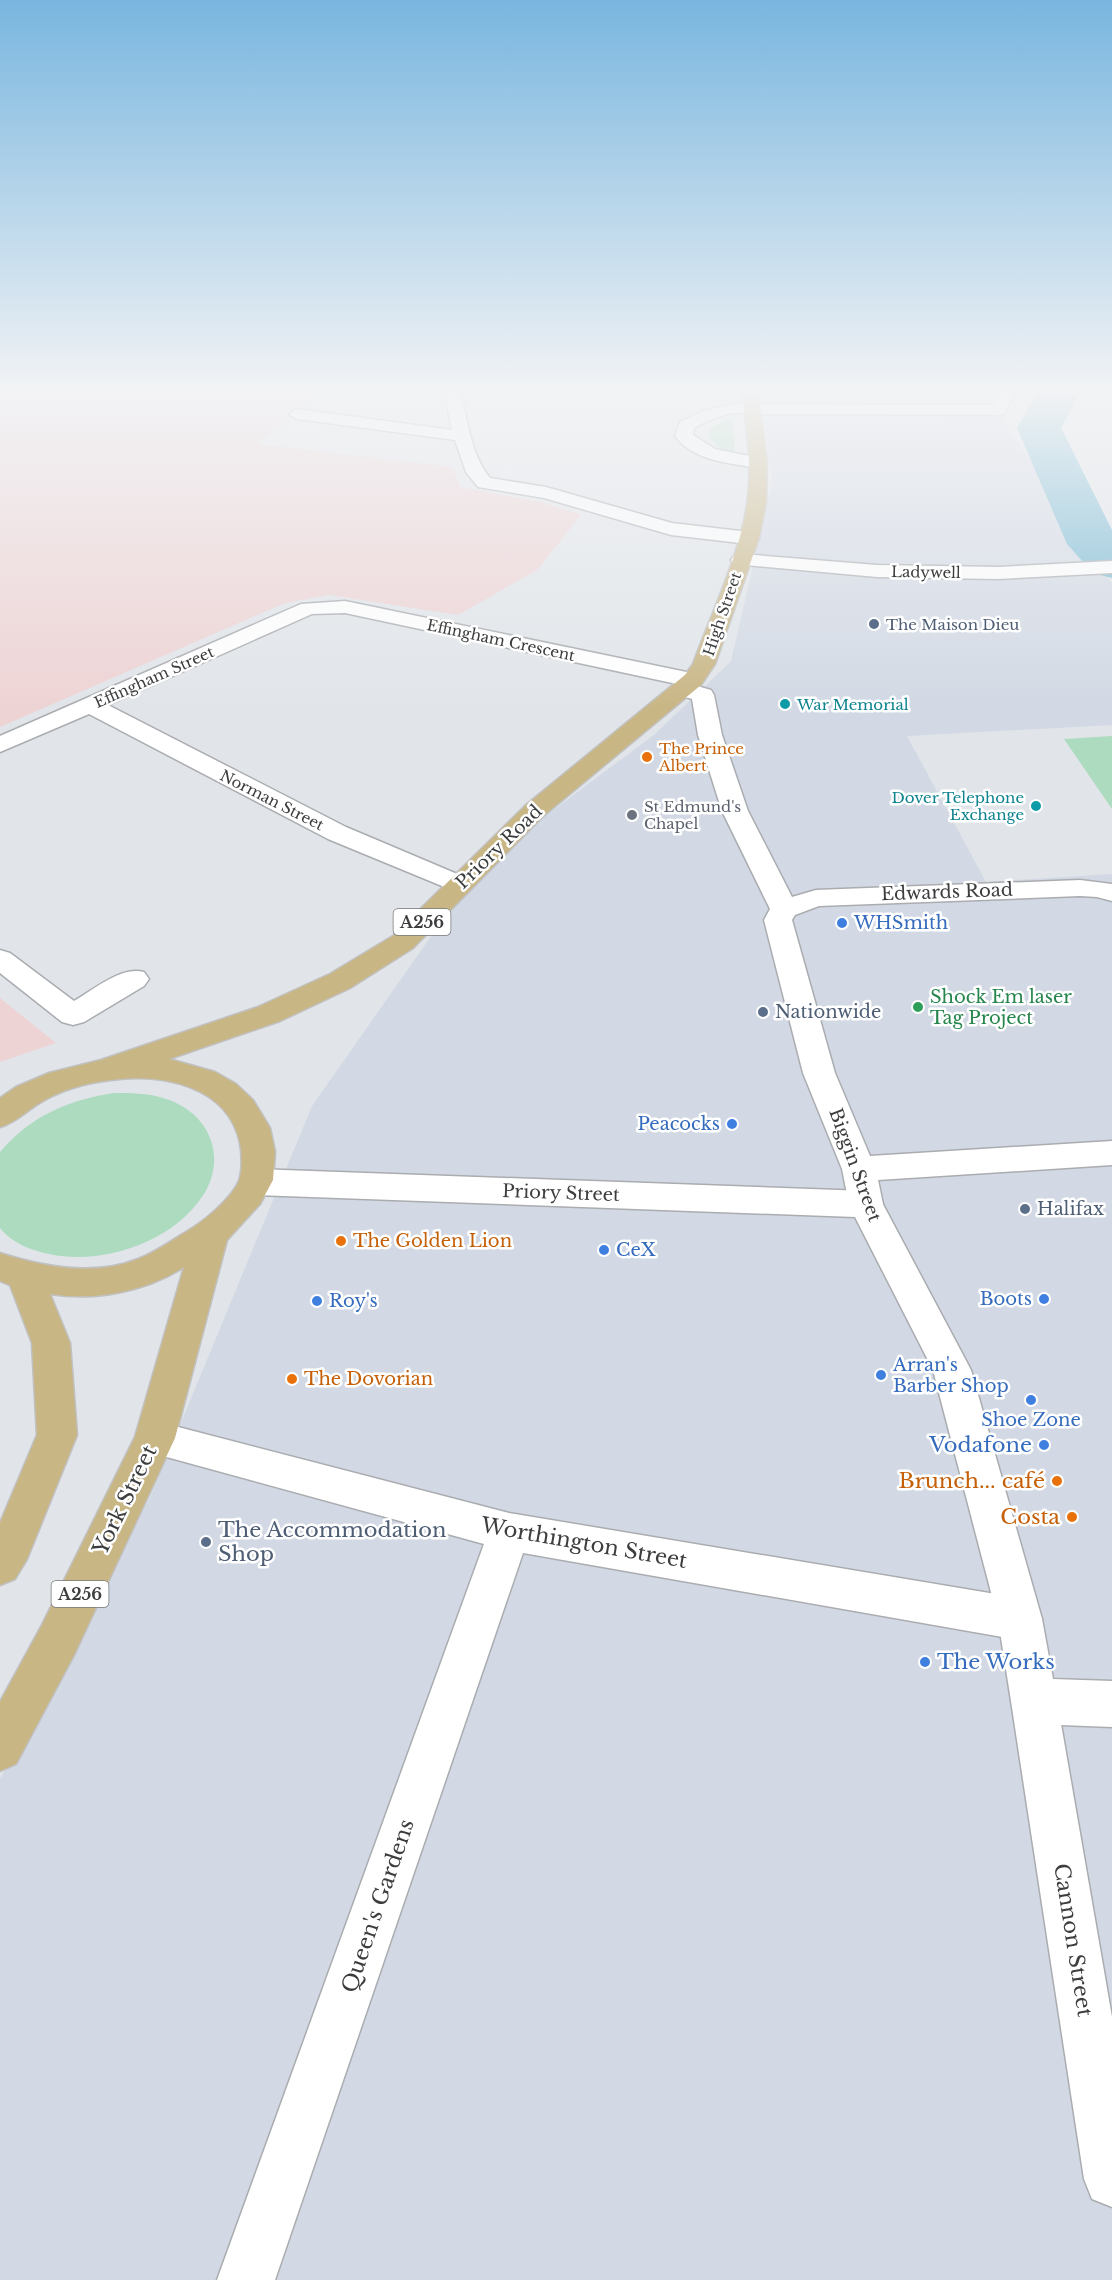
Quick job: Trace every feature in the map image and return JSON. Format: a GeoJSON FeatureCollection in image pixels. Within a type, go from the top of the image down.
{"type":"FeatureCollection","features":[{"type":"Feature","properties":{"kind":"main road","name":"High Street"},"geometry":{"type":"LineString","coordinates":[[688,685],[704,664],[749,538],[757,496]]}},
{"type":"Feature","properties":{"kind":"main road","name":"Priory Road"},"geometry":{"type":"LineString","coordinates":[[107,1069],[269,1014],[340,981],[403,942],[534,811],[688,685]]}},
{"type":"Feature","properties":{"kind":"main road"},"geometry":{"type":"LineString","coordinates":[[0,1116],[40,1089],[73,1076],[107,1069],[144,1066],[179,1071],[210,1081],[234,1098],[251,1121],[258,1147],[256,1182],[230,1217],[210,1237],[147,1271],[105,1281],[64,1283],[12,1272]]}},
{"type":"Feature","properties":{"kind":"main road","name":"York Street"},"geometry":{"type":"LineString","coordinates":[[0,1748],[58,1640],[155,1438],[210,1237]]}},
{"type":"Feature","properties":{"kind":"main road"},"geometry":{"type":"LineString","coordinates":[[0,1565],[12,1545],[57,1435],[51,1343],[12,1272]]}},
{"type":"Feature","properties":{"kind":"street"},"geometry":{"type":"LineString","coordinates":[[558,496],[671,529],[749,538]]}},
{"type":"Feature","properties":{"kind":"street","name":"Ladywell"},"geometry":{"type":"LineString","coordinates":[[741,560],[888,571],[999,573],[1109,567]]}},
{"type":"Feature","properties":{"kind":"street","name":"Effingham Crescent"},"geometry":{"type":"LineString","coordinates":[[308,608],[345,607],[688,685]]}},
{"type":"Feature","properties":{"kind":"street","name":"Effingham Street"},"geometry":{"type":"LineString","coordinates":[[0,745],[308,608]]}},
{"type":"Feature","properties":{"kind":"street","name":"Biggin Street"},"geometry":{"type":"LineString","coordinates":[[688,685],[703,695],[710,735],[735,811],[784,909],[778,920],[819,1073],[862,1187],[952,1370],[1020,1619],[1034,1701]]}},
{"type":"Feature","properties":{"kind":"street","name":"Norman Street"},"geometry":{"type":"LineString","coordinates":[[90,705],[337,833],[459,885]]}},
{"type":"Feature","properties":{"kind":"street","name":"Edwards Road"},"geometry":{"type":"LineString","coordinates":[[784,909],[816,897],[1080,888],[1101,889],[1112,893]]}},
{"type":"Feature","properties":{"kind":"street"},"geometry":{"type":"LineString","coordinates":[[0,959],[73,1015],[134,979]]}},
{"type":"Feature","properties":{"kind":"street"},"geometry":{"type":"LineString","coordinates":[[0,1102],[40,1089]]}},
{"type":"Feature","properties":{"kind":"street"},"geometry":{"type":"LineString","coordinates":[[862,1187],[1112,1153]]}},
{"type":"Feature","properties":{"kind":"street","name":"Priory Street"},"geometry":{"type":"LineString","coordinates":[[256,1182],[862,1187]]}},
{"type":"Feature","properties":{"kind":"street","name":"Worthington Street"},"geometry":{"type":"LineString","coordinates":[[155,1438],[509,1532],[1020,1619]]}},
{"type":"Feature","properties":{"kind":"street","name":"Queen's Gardens"},"geometry":{"type":"LineString","coordinates":[[246,2280],[509,1532]]}},
{"type":"Feature","properties":{"kind":"street"},"geometry":{"type":"LineString","coordinates":[[1034,1701],[1112,1704]]}},
{"type":"Feature","properties":{"kind":"street","name":"Cannon Street"},"geometry":{"type":"LineString","coordinates":[[1034,1701],[1112,2179]]}},
{"type":"Feature","properties":{"kind":"shaded area"},"geometry":{"type":"Polygon","coordinates":[[[0,496],[511,496],[541,502],[581,515],[537,570],[458,615],[329,595],[285,603],[0,727],[0,496]]]}},
{"type":"Feature","properties":{"kind":"shaded area"},"geometry":{"type":"Polygon","coordinates":[[[769,496],[1054,496],[1112,583],[1112,725],[907,736],[986,882],[1112,874],[1112,2280],[0,2280],[0,1779],[151,1495],[312,1106],[483,862],[654,735],[731,661],[769,496]]]}},
{"type":"Feature","properties":{"kind":"shaded area"},"geometry":{"type":"Polygon","coordinates":[[[0,998],[56,1043],[0,1062],[0,998]]]}},
{"type":"Feature","properties":{"kind":"green space"},"geometry":{"type":"Polygon","coordinates":[[[1112,736],[1112,809],[1064,739],[1112,736]]]}},
{"type":"Feature","properties":{"kind":"green space"},"geometry":{"type":"Polygon","coordinates":[[[114,1093],[145,1094],[163,1098],[179,1104],[203,1124],[214,1152],[214,1166],[210,1182],[202,1197],[175,1225],[139,1245],[120,1251],[80,1257],[61,1256],[36,1251],[12,1240],[0,1228],[0,1152],[24,1129],[51,1112],[81,1100],[114,1093]]]}},
{"type":"Feature","properties":{"kind":"waterway"},"geometry":{"type":"LineString","coordinates":[[1071,496],[1093,544],[1112,562]]}},
{"type":"Feature","properties":{"kind":"place","name":"The Maison Dieu"},"geometry":{"type":"Point","coordinates":[874,624]}},
{"type":"Feature","properties":{"kind":"place","name":"War Memorial"},"geometry":{"type":"Point","coordinates":[785,704]}},
{"type":"Feature","properties":{"kind":"place","name":"The Prince Albert"},"geometry":{"type":"Point","coordinates":[647,757]}},
{"type":"Feature","properties":{"kind":"place","name":"Dover Telephone Exchange"},"geometry":{"type":"Point","coordinates":[1036,806]}},
{"type":"Feature","properties":{"kind":"place","name":"St Edmund's Chapel"},"geometry":{"type":"Point","coordinates":[632,815]}},
{"type":"Feature","properties":{"kind":"place","name":"WHSmith"},"geometry":{"type":"Point","coordinates":[842,923]}},
{"type":"Feature","properties":{"kind":"place","name":"Shock Em laser Tag Project"},"geometry":{"type":"Point","coordinates":[918,1007]}},
{"type":"Feature","properties":{"kind":"place","name":"Nationwide"},"geometry":{"type":"Point","coordinates":[763,1012]}},
{"type":"Feature","properties":{"kind":"place","name":"Peacocks"},"geometry":{"type":"Point","coordinates":[732,1124]}},
{"type":"Feature","properties":{"kind":"place","name":"Halifax"},"geometry":{"type":"Point","coordinates":[1025,1209]}},
{"type":"Feature","properties":{"kind":"place","name":"The Golden Lion"},"geometry":{"type":"Point","coordinates":[341,1241]}},
{"type":"Feature","properties":{"kind":"place","name":"CeX"},"geometry":{"type":"Point","coordinates":[604,1250]}},
{"type":"Feature","properties":{"kind":"place","name":"Boots"},"geometry":{"type":"Point","coordinates":[1044,1299]}},
{"type":"Feature","properties":{"kind":"place","name":"Roy's"},"geometry":{"type":"Point","coordinates":[317,1301]}},
{"type":"Feature","properties":{"kind":"place","name":"Arran's Barber Shop"},"geometry":{"type":"Point","coordinates":[881,1375]}},
{"type":"Feature","properties":{"kind":"place","name":"The Dovorian"},"geometry":{"type":"Point","coordinates":[292,1379]}},
{"type":"Feature","properties":{"kind":"place","name":"Shoe Zone"},"geometry":{"type":"Point","coordinates":[1031,1400]}},
{"type":"Feature","properties":{"kind":"place","name":"Vodafone"},"geometry":{"type":"Point","coordinates":[1044,1445]}},
{"type":"Feature","properties":{"kind":"place","name":"Brunch... café"},"geometry":{"type":"Point","coordinates":[1057,1481]}},
{"type":"Feature","properties":{"kind":"place","name":"Costa"},"geometry":{"type":"Point","coordinates":[1072,1517]}},
{"type":"Feature","properties":{"kind":"place","name":"The Accommodation Shop"},"geometry":{"type":"Point","coordinates":[206,1542]}},
{"type":"Feature","properties":{"kind":"place","name":"The Works"},"geometry":{"type":"Point","coordinates":[925,1662]}}]}
